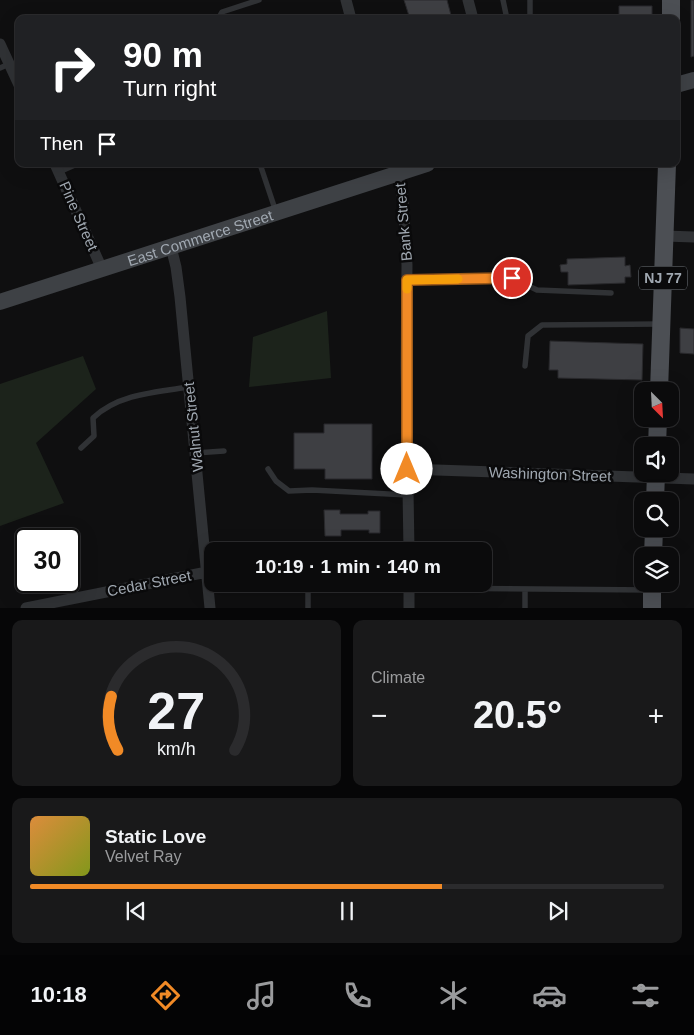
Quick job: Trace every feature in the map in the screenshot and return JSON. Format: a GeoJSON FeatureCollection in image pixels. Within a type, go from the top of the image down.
{"type":"FeatureCollection","features":[{"type":"Feature","properties":{"kind":"main road"},"geometry":{"type":"LineString","coordinates":[[671,0],[671,15]]}},
{"type":"Feature","properties":{"kind":"main road","name":"NJ 77"},"geometry":{"type":"LineString","coordinates":[[659,382],[667,167]]}},
{"type":"Feature","properties":{"kind":"street"},"geometry":{"type":"LineString","coordinates":[[346,0],[350,15]]}},
{"type":"Feature","properties":{"kind":"street"},"geometry":{"type":"LineString","coordinates":[[469,0],[472,15]]}},
{"type":"Feature","properties":{"kind":"street"},"geometry":{"type":"LineString","coordinates":[[0,44],[5,66],[15,77]]}},
{"type":"Feature","properties":{"kind":"street"},"geometry":{"type":"LineString","coordinates":[[680,84],[694,80]]}},
{"type":"Feature","properties":{"kind":"street","name":"Pine Street"},"geometry":{"type":"LineString","coordinates":[[57,168],[102,269]]}},
{"type":"Feature","properties":{"kind":"street","name":"East Commerce Street"},"geometry":{"type":"LineString","coordinates":[[0,302],[276,213],[398,168]]}},
{"type":"Feature","properties":{"kind":"street","name":"Bank Street"},"geometry":{"type":"LineString","coordinates":[[398,168],[403,199],[407,280],[409,542]]}},
{"type":"Feature","properties":{"kind":"street"},"geometry":{"type":"LineString","coordinates":[[665,236],[694,236]]}},
{"type":"Feature","properties":{"kind":"street","name":"Walnut Street"},"geometry":{"type":"LineString","coordinates":[[171,247],[176,267],[205,542]]}},
{"type":"Feature","properties":{"kind":"street","name":"Washington Street"},"geometry":{"type":"LineString","coordinates":[[407,469],[634,475]]}},
{"type":"Feature","properties":{"kind":"street","name":"Washington Street"},"geometry":{"type":"LineString","coordinates":[[679,478],[694,479]]}},
{"type":"Feature","properties":{"kind":"street","name":"Cedar Street"},"geometry":{"type":"LineString","coordinates":[[26,608],[204,573]]}},
{"type":"Feature","properties":{"kind":"street","name":"Walnut Street"},"geometry":{"type":"LineString","coordinates":[[210,592],[210,608]]}},
{"type":"Feature","properties":{"kind":"street"},"geometry":{"type":"LineString","coordinates":[[409,592],[409,608]]}},
{"type":"Feature","properties":{"kind":"lane"},"geometry":{"type":"LineString","coordinates":[[220,15],[222,12],[259,0]]}},
{"type":"Feature","properties":{"kind":"lane"},"geometry":{"type":"LineString","coordinates":[[504,0],[506,15]]}},
{"type":"Feature","properties":{"kind":"lane"},"geometry":{"type":"LineString","coordinates":[[530,0],[530,15]]}},
{"type":"Feature","properties":{"kind":"lane"},"geometry":{"type":"LineString","coordinates":[[261,167],[276,213]]}},
{"type":"Feature","properties":{"kind":"lane"},"geometry":{"type":"LineString","coordinates":[[407,280],[512,278],[537,290],[611,293]]}},
{"type":"Feature","properties":{"kind":"lane"},"geometry":{"type":"LineString","coordinates":[[525,366],[528,336],[542,325],[662,324]]}},
{"type":"Feature","properties":{"kind":"lane"},"geometry":{"type":"LineString","coordinates":[[80,448],[94,436],[93,418],[103,408],[137,395],[189,387]]}},
{"type":"Feature","properties":{"kind":"lane"},"geometry":{"type":"LineString","coordinates":[[195,453],[224,451]]}},
{"type":"Feature","properties":{"kind":"lane"},"geometry":{"type":"LineString","coordinates":[[268,469],[276,481],[289,491],[312,490],[408,495]]}},
{"type":"Feature","properties":{"kind":"lane"},"geometry":{"type":"LineString","coordinates":[[492,588],[652,594]]}},
{"type":"Feature","properties":{"kind":"lane"},"geometry":{"type":"LineString","coordinates":[[525,589],[525,608]]}},
{"type":"Feature","properties":{"kind":"lane"},"geometry":{"type":"LineString","coordinates":[[308,592],[308,608]]}},
{"type":"Feature","properties":{"kind":"shaded area"},"geometry":{"type":"Polygon","coordinates":[[[327,311],[331,378],[249,387],[253,337],[327,311]]]}},
{"type":"Feature","properties":{"kind":"shaded area"},"geometry":{"type":"Polygon","coordinates":[[[83,356],[96,389],[36,443],[64,503],[0,526],[0,384],[83,356]]]}},
{"type":"Feature","properties":{"kind":"building"},"geometry":{"type":"Polygon","coordinates":[[[404,0],[447,0],[451,15],[409,15],[404,0]]]}},
{"type":"Feature","properties":{"kind":"building"},"geometry":{"type":"Polygon","coordinates":[[[691,0],[694,0],[694,56],[691,57],[691,0]]]}},
{"type":"Feature","properties":{"kind":"building"},"geometry":{"type":"Polygon","coordinates":[[[619,6],[652,6],[652,15],[619,15],[619,6]]]}},
{"type":"Feature","properties":{"kind":"building"},"geometry":{"type":"Polygon","coordinates":[[[625,257],[625,266],[630,265],[631,277],[625,277],[625,283],[568,285],[568,272],[561,272],[560,265],[567,264],[567,259],[625,257]]]}},
{"type":"Feature","properties":{"kind":"building"},"geometry":{"type":"Polygon","coordinates":[[[680,328],[694,329],[694,354],[680,353],[680,328]]]}},
{"type":"Feature","properties":{"kind":"building"},"geometry":{"type":"Polygon","coordinates":[[[550,341],[643,344],[642,380],[558,378],[558,370],[549,370],[550,341]]]}},
{"type":"Feature","properties":{"kind":"building"},"geometry":{"type":"Polygon","coordinates":[[[324,424],[372,424],[372,479],[325,479],[325,469],[294,469],[294,433],[324,433],[324,424]]]}},
{"type":"Feature","properties":{"kind":"building"},"geometry":{"type":"Polygon","coordinates":[[[324,510],[340,510],[340,514],[368,514],[368,511],[380,511],[380,533],[369,533],[369,530],[341,530],[341,536],[325,536],[324,510]]]}},
{"type":"Feature","properties":{"kind":"slow traffic"},"geometry":{"type":"LineString","coordinates":[[407,289],[407,280],[458,279]]}},
{"type":"Feature","properties":{"kind":"route"},"geometry":{"type":"LineString","coordinates":[[407,469],[407,280],[512,278]]}}]}
